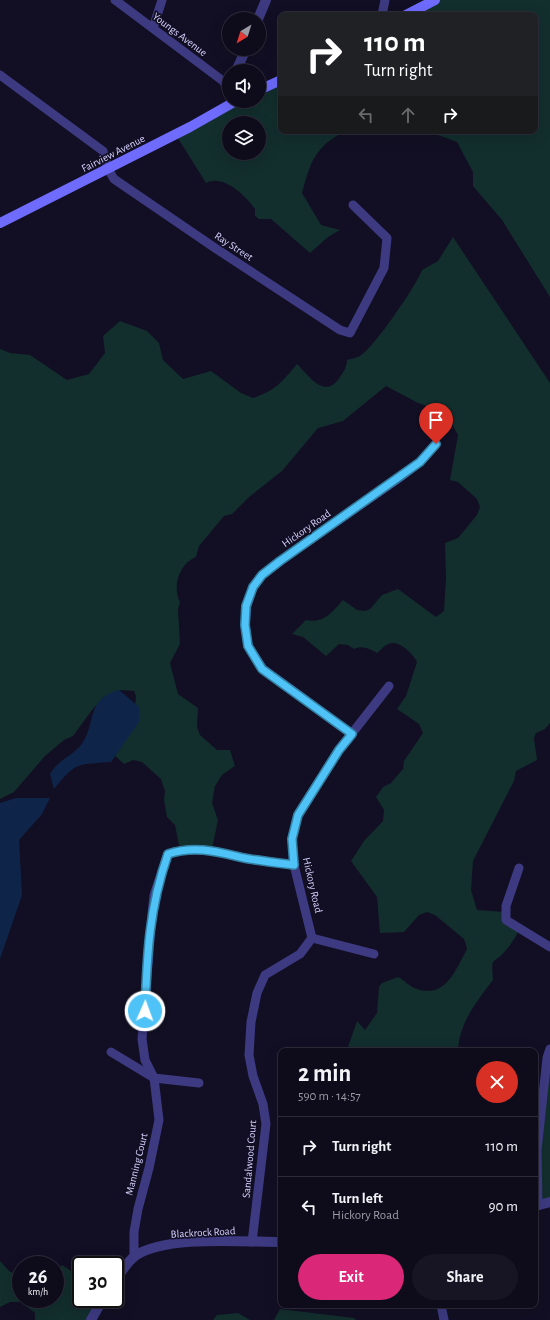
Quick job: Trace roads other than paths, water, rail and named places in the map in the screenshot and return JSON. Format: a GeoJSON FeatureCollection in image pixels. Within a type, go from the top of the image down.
{"type":"FeatureCollection","features":[{"type":"Feature","properties":{"kind":"main road"},"geometry":{"type":"LineString","coordinates":[[412,12],[435,0]]}},
{"type":"Feature","properties":{"kind":"main road"},"geometry":{"type":"LineString","coordinates":[[266,87],[278,81]]}},
{"type":"Feature","properties":{"kind":"main road","name":"Fairview Avenue"},"geometry":{"type":"LineString","coordinates":[[0,223],[190,127],[224,108]]}},
{"type":"Feature","properties":{"kind":"street","name":"Youngs Avenue"},"geometry":{"type":"LineString","coordinates":[[115,0],[222,80]]}},
{"type":"Feature","properties":{"kind":"street"},"geometry":{"type":"LineString","coordinates":[[153,28],[162,0]]}},
{"type":"Feature","properties":{"kind":"street"},"geometry":{"type":"LineString","coordinates":[[261,12],[266,0]]}},
{"type":"Feature","properties":{"kind":"street"},"geometry":{"type":"LineString","coordinates":[[383,12],[385,0]]}},
{"type":"Feature","properties":{"kind":"street","name":"Ray Street"},"geometry":{"type":"LineString","coordinates":[[0,75],[103,151],[108,169],[114,179],[215,248],[340,330],[350,333],[384,268],[387,238],[353,205]]}},
{"type":"Feature","properties":{"kind":"street","name":"Hickory Road"},"geometry":{"type":"LineString","coordinates":[[352,734],[262,669],[248,646],[245,625],[246,606],[253,587],[262,575],[402,476],[420,462],[436,444]]}},
{"type":"Feature","properties":{"kind":"street","name":"Hickory Road"},"geometry":{"type":"LineString","coordinates":[[312,938],[294,865],[292,839],[298,815],[339,750],[389,686]]}},
{"type":"Feature","properties":{"kind":"street","name":"Manning Court"},"geometry":{"type":"LineString","coordinates":[[134,1257],[134,1232],[138,1209],[149,1168],[159,1120],[154,1078],[145,1060],[142,1039],[147,959],[154,895],[168,854],[179,850],[211,849],[245,858],[294,865]]}},
{"type":"Feature","properties":{"kind":"street"},"geometry":{"type":"LineString","coordinates":[[519,868],[506,906],[506,920],[550,947]]}},
{"type":"Feature","properties":{"kind":"street"},"geometry":{"type":"LineString","coordinates":[[312,938],[374,954]]}},
{"type":"Feature","properties":{"kind":"street","name":"Sandalwood Court"},"geometry":{"type":"LineString","coordinates":[[252,1242],[266,1124],[263,1104],[253,1076],[249,1055],[251,1022],[257,993],[265,975],[300,954],[312,938]]}},
{"type":"Feature","properties":{"kind":"street"},"geometry":{"type":"LineString","coordinates":[[538,1141],[550,1049]]}},
{"type":"Feature","properties":{"kind":"street"},"geometry":{"type":"LineString","coordinates":[[111,1052],[154,1078],[199,1083]]}},
{"type":"Feature","properties":{"kind":"street"},"geometry":{"type":"LineString","coordinates":[[538,1205],[550,1202]]}},
{"type":"Feature","properties":{"kind":"street","name":"Blackrock Road"},"geometry":{"type":"LineString","coordinates":[[124,1269],[134,1257],[148,1250],[171,1245],[201,1242],[278,1242]]}},
{"type":"Feature","properties":{"kind":"street"},"geometry":{"type":"LineString","coordinates":[[91,1320],[98,1308]]}},
{"type":"Feature","properties":{"kind":"street"},"geometry":{"type":"LineString","coordinates":[[442,1308],[444,1320]]}},
{"type":"Feature","properties":{"kind":"water"},"geometry":{"type":"Polygon","coordinates":[[[119,690],[139,707],[139,722],[111,762],[84,764],[78,766],[68,773],[54,789],[50,774],[53,769],[81,745],[86,737],[96,706],[101,699],[108,694],[119,690]]]}},
{"type":"Feature","properties":{"kind":"water"},"geometry":{"type":"Polygon","coordinates":[[[16,798],[50,798],[42,814],[19,840],[22,895],[0,959],[0,803],[16,798]]]}}]}
